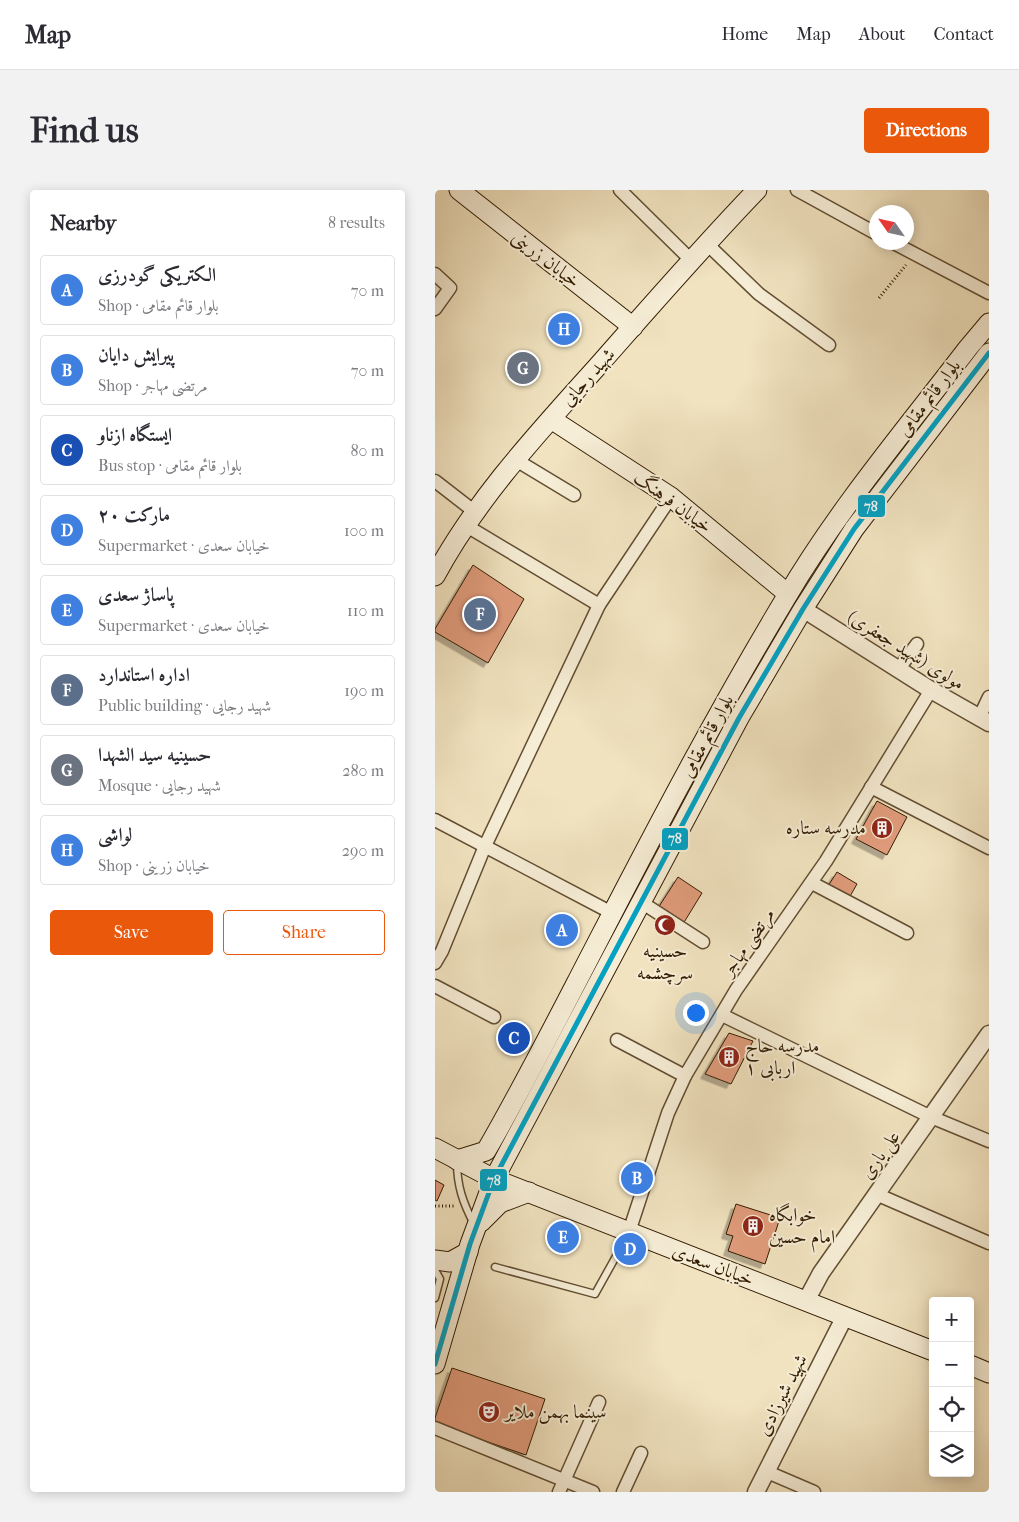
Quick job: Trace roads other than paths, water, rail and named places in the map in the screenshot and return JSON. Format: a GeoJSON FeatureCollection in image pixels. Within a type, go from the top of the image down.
{"type":"FeatureCollection","features":[{"type":"Feature","properties":{"kind":"main road","name":"خیابان زرینی"},"geometry":{"type":"LineString","coordinates":[[459,190],[633,327]]}},
{"type":"Feature","properties":{"kind":"main road","name":"شهید رجایی"},"geometry":{"type":"LineString","coordinates":[[435,576],[470,519],[516,460],[706,243],[757,190]]}},
{"type":"Feature","properties":{"kind":"main road","name":"بلوار قائم مقامی"},"geometry":{"type":"LineString","coordinates":[[457,1160],[485,1151],[511,1108],[612,913],[706,738],[788,594],[844,510],[967,348],[989,323]]}},
{"type":"Feature","properties":{"kind":"main road","name":"بلوار قائم مقامی"},"geometry":{"type":"LineString","coordinates":[[435,1364],[468,1252],[494,1179],[724,746],[803,609],[855,529],[989,353]]}},
{"type":"Feature","properties":{"kind":"main road","name":"خیابان فرهنگ"},"geometry":{"type":"LineString","coordinates":[[551,419],[671,496],[788,594]]}},
{"type":"Feature","properties":{"kind":"main road"},"geometry":{"type":"LineString","coordinates":[[706,738],[724,746]]}},
{"type":"Feature","properties":{"kind":"main road","name":"خیابان سعدی"},"geometry":{"type":"LineString","coordinates":[[435,1148],[494,1179],[929,1348]]}},
{"type":"Feature","properties":{"kind":"main road"},"geometry":{"type":"LineString","coordinates":[[476,1227],[500,1203],[529,1192]]}},
{"type":"Feature","properties":{"kind":"main road"},"geometry":{"type":"LineString","coordinates":[[435,1260],[450,1262],[468,1252]]}},
{"type":"Feature","properties":{"kind":"main road"},"geometry":{"type":"LineString","coordinates":[[974,1366],[989,1372]]}},
{"type":"Feature","properties":{"kind":"street"},"geometry":{"type":"LineString","coordinates":[[620,190],[691,260]]}},
{"type":"Feature","properties":{"kind":"street"},"geometry":{"type":"LineString","coordinates":[[797,190],[869,230]]}},
{"type":"Feature","properties":{"kind":"street"},"geometry":{"type":"LineString","coordinates":[[706,243],[759,294],[829,345]]}},
{"type":"Feature","properties":{"kind":"street"},"geometry":{"type":"LineString","coordinates":[[908,250],[989,293]]}},
{"type":"Feature","properties":{"kind":"street"},"geometry":{"type":"LineString","coordinates":[[435,274],[451,288],[435,308]]}},
{"type":"Feature","properties":{"kind":"street"},"geometry":{"type":"LineString","coordinates":[[516,460],[574,495]]}},
{"type":"Feature","properties":{"kind":"street"},"geometry":{"type":"LineString","coordinates":[[435,481],[470,519],[599,605]]}},
{"type":"Feature","properties":{"kind":"street"},"geometry":{"type":"LineString","coordinates":[[435,963],[442,951],[485,846],[599,605],[671,496]]}},
{"type":"Feature","properties":{"kind":"street","name":"مولوی (شهید جعفری)"},"geometry":{"type":"LineString","coordinates":[[803,609],[898,670],[984,720]]}},
{"type":"Feature","properties":{"kind":"street"},"geometry":{"type":"LineString","coordinates":[[898,670],[917,644]]}},
{"type":"Feature","properties":{"kind":"street","name":"مرتضی مهاجر"},"geometry":{"type":"LineString","coordinates":[[629,1232],[668,1113],[685,1076],[737,990],[812,883],[931,690]]}},
{"type":"Feature","properties":{"kind":"street"},"geometry":{"type":"LineString","coordinates":[[984,720],[989,697]]}},
{"type":"Feature","properties":{"kind":"street"},"geometry":{"type":"LineString","coordinates":[[871,787],[989,848]]}},
{"type":"Feature","properties":{"kind":"street"},"geometry":{"type":"LineString","coordinates":[[435,820],[612,913]]}},
{"type":"Feature","properties":{"kind":"street"},"geometry":{"type":"LineString","coordinates":[[812,883],[907,933]]}},
{"type":"Feature","properties":{"kind":"street"},"geometry":{"type":"LineString","coordinates":[[641,902],[703,942]]}},
{"type":"Feature","properties":{"kind":"street"},"geometry":{"type":"LineString","coordinates":[[435,986],[494,1017]]}},
{"type":"Feature","properties":{"kind":"street"},"geometry":{"type":"LineString","coordinates":[[722,1015],[931,1117],[989,1141]]}},
{"type":"Feature","properties":{"kind":"street","name":"علی یاری"},"geometry":{"type":"LineString","coordinates":[[806,1301],[821,1274],[989,1034]]}},
{"type":"Feature","properties":{"kind":"street"},"geometry":{"type":"LineString","coordinates":[[617,1040],[685,1076]]}},
{"type":"Feature","properties":{"kind":"street"},"geometry":{"type":"LineString","coordinates":[[876,1194],[989,1243]]}},
{"type":"Feature","properties":{"kind":"street","name":"شهید شیرزادی"},"geometry":{"type":"LineString","coordinates":[[756,1492],[845,1316]]}},
{"type":"Feature","properties":{"kind":"street"},"geometry":{"type":"LineString","coordinates":[[562,1486],[599,1402]]}},
{"type":"Feature","properties":{"kind":"street"},"geometry":{"type":"LineString","coordinates":[[435,1428],[562,1486],[593,1492]]}},
{"type":"Feature","properties":{"kind":"street"},"geometry":{"type":"LineString","coordinates":[[623,1492],[641,1453]]}},
{"type":"Feature","properties":{"kind":"street"},"geometry":{"type":"LineString","coordinates":[[765,1471],[814,1492]]}},
{"type":"Feature","properties":{"kind":"lane"},"geometry":{"type":"LineString","coordinates":[[457,1160],[457,1179],[464,1206],[476,1227]]}},
{"type":"Feature","properties":{"kind":"lane"},"geometry":{"type":"LineString","coordinates":[[495,1267],[595,1294],[629,1232]]}},
{"type":"Feature","properties":{"kind":"lane"},"geometry":{"type":"LineString","coordinates":[[435,1270],[440,1279],[435,1298]]}},
{"type":"Feature","properties":{"kind":"place","name":"لواشی"},"geometry":{"type":"Point","coordinates":[564,329]}},
{"type":"Feature","properties":{"kind":"place","name":"حسینیه سید الشهدا"},"geometry":{"type":"Point","coordinates":[523,368]}},
{"type":"Feature","properties":{"kind":"place","name":"اداره استاندارد"},"geometry":{"type":"Point","coordinates":[480,614]}},
{"type":"Feature","properties":{"kind":"place","name":"مدرسه ستاره"},"geometry":{"type":"Point","coordinates":[882,828]}},
{"type":"Feature","properties":{"kind":"place","name":"حسینیه سرچشمه"},"geometry":{"type":"Point","coordinates":[665,925]}},
{"type":"Feature","properties":{"kind":"place","name":"الکتریکی گودرزی"},"geometry":{"type":"Point","coordinates":[562,930]}},
{"type":"Feature","properties":{"kind":"place","name":"ایستگاه ازناو"},"geometry":{"type":"Point","coordinates":[514,1038]}},
{"type":"Feature","properties":{"kind":"place","name":"مدرسه حاج اربابی ۱"},"geometry":{"type":"Point","coordinates":[729,1057]}},
{"type":"Feature","properties":{"kind":"place","name":"پیرایش دایان"},"geometry":{"type":"Point","coordinates":[637,1178]}},
{"type":"Feature","properties":{"kind":"place","name":"خوابگاه امام حسین"},"geometry":{"type":"Point","coordinates":[753,1226]}},
{"type":"Feature","properties":{"kind":"place","name":"پاساژ سعدی"},"geometry":{"type":"Point","coordinates":[563,1237]}},
{"type":"Feature","properties":{"kind":"place","name":"مارکت ۲۰"},"geometry":{"type":"Point","coordinates":[630,1249]}},
{"type":"Feature","properties":{"kind":"place","name":"سینما بهمن ملایر"},"geometry":{"type":"Point","coordinates":[489,1412]}}]}
